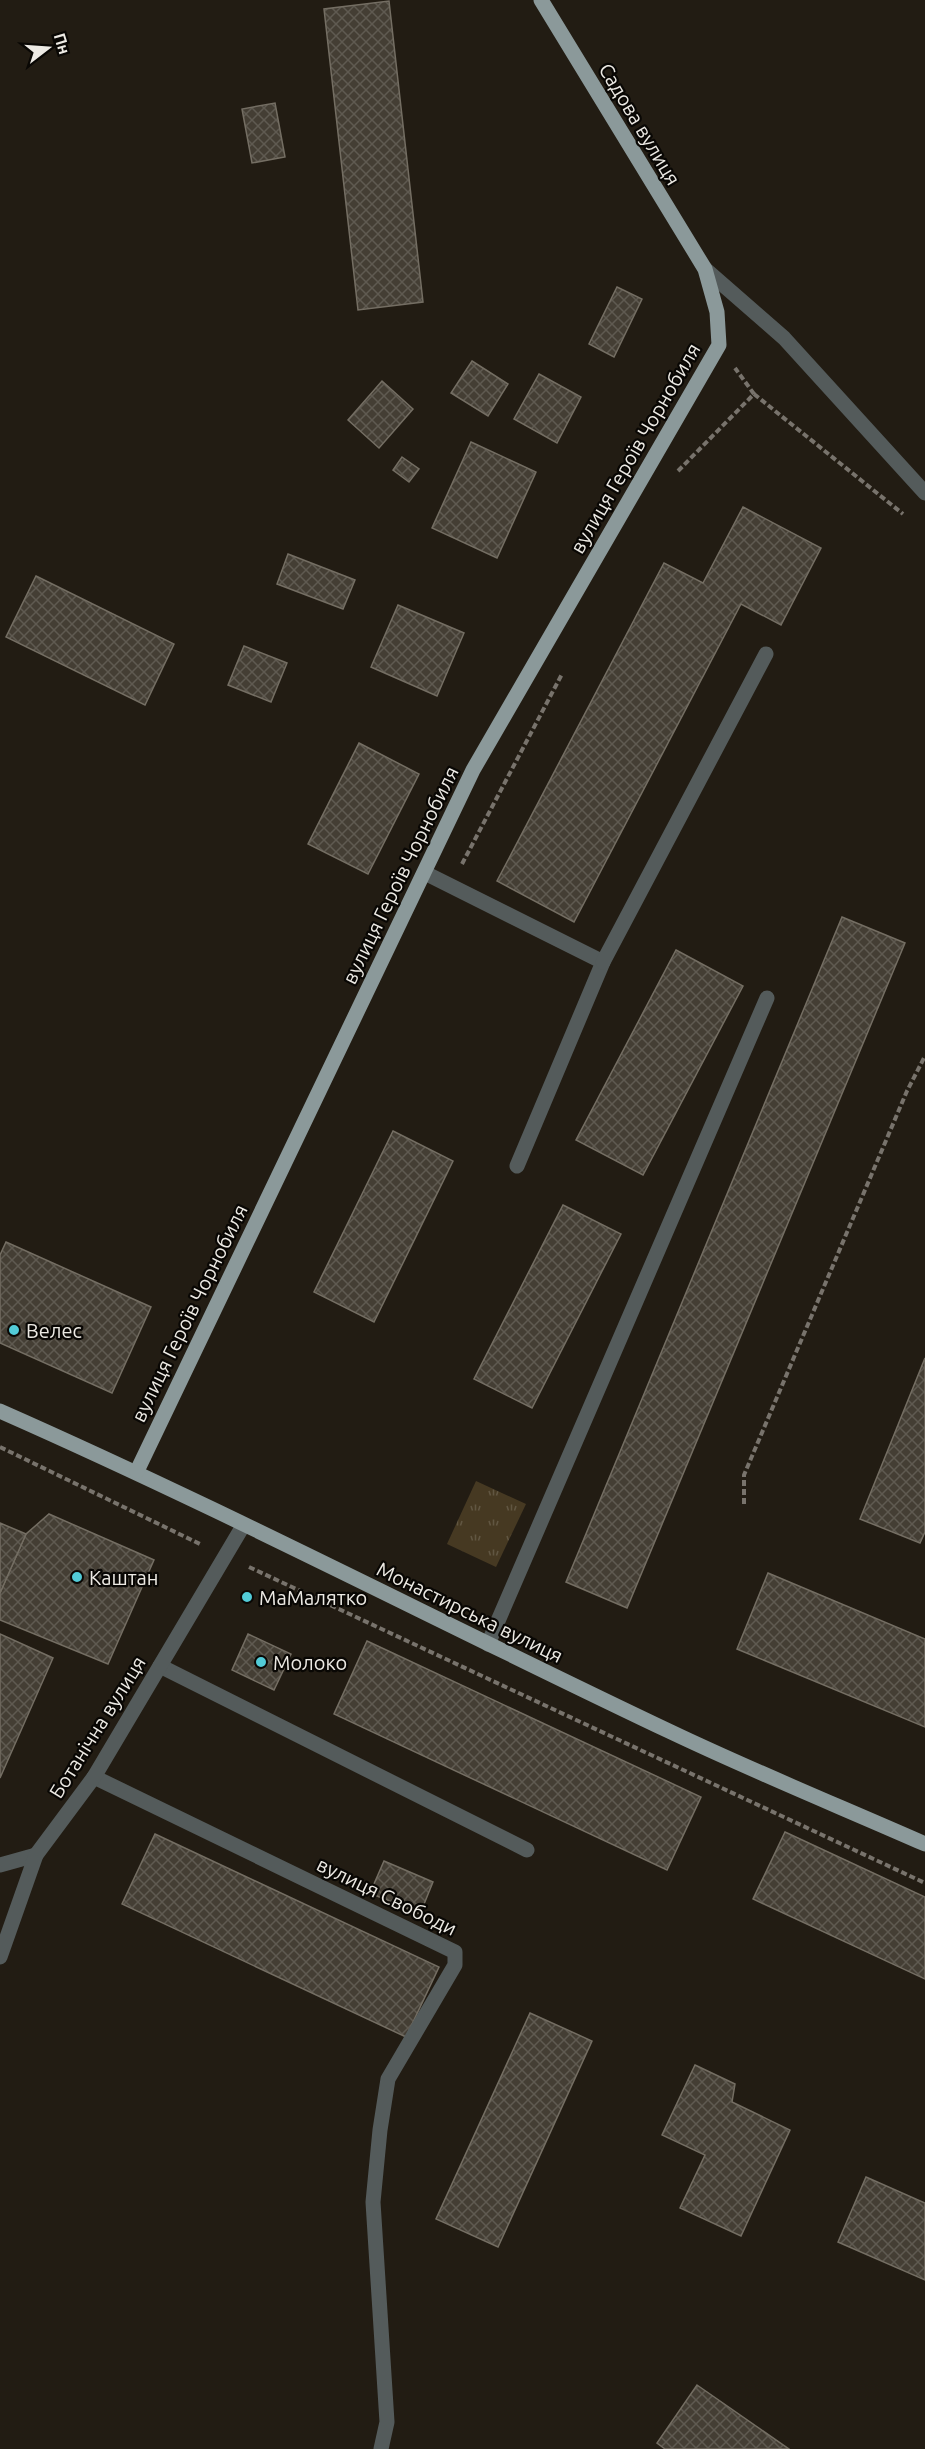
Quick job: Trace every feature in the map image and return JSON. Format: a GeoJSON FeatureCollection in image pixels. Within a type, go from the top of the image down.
{"type":"FeatureCollection","features":[{"type":"Feature","properties":{"kind":"main road","name":"Садова вулиця"},"geometry":{"type":"LineString","coordinates":[[541,0],[705,269],[717,312]]}},
{"type":"Feature","properties":{"kind":"main road","name":"вулиця Героїв Чорнобиля"},"geometry":{"type":"LineString","coordinates":[[137,1471],[473,770],[719,345],[717,312]]}},
{"type":"Feature","properties":{"kind":"main road","name":"Монастирська вулиця"},"geometry":{"type":"LineString","coordinates":[[0,1411],[137,1471],[243,1526],[675,1734],[925,1844]]}},
{"type":"Feature","properties":{"kind":"street","name":"Садова вулиця"},"geometry":{"type":"LineString","coordinates":[[705,269],[784,338],[925,493]]}},
{"type":"Feature","properties":{"kind":"street"},"geometry":{"type":"LineString","coordinates":[[517,1166],[603,962],[766,654]]}},
{"type":"Feature","properties":{"kind":"street"},"geometry":{"type":"LineString","coordinates":[[425,873],[603,962]]}},
{"type":"Feature","properties":{"kind":"street"},"geometry":{"type":"LineString","coordinates":[[488,1644],[767,998]]}},
{"type":"Feature","properties":{"kind":"street","name":"Ботанічна вулиця"},"geometry":{"type":"LineString","coordinates":[[0,1957],[36,1855],[94,1777],[243,1526]]}},
{"type":"Feature","properties":{"kind":"street"},"geometry":{"type":"LineString","coordinates":[[160,1666],[527,1850]]}},
{"type":"Feature","properties":{"kind":"street","name":"вулиця Свободи"},"geometry":{"type":"LineString","coordinates":[[94,1777],[455,1952],[455,1965],[388,2079],[380,2130],[373,2202],[387,2422],[381,2449]]}},
{"type":"Feature","properties":{"kind":"street"},"geometry":{"type":"LineString","coordinates":[[0,1865],[36,1855]]}},
{"type":"Feature","properties":{"kind":"path"},"geometry":{"type":"LineString","coordinates":[[754,394],[903,514]]}},
{"type":"Feature","properties":{"kind":"path"},"geometry":{"type":"LineString","coordinates":[[744,1504],[744,1475],[907,1091],[925,1056]]}},
{"type":"Feature","properties":{"kind":"path"},"geometry":{"type":"LineString","coordinates":[[0,1447],[225,1556],[925,1883]]}},
{"type":"Feature","properties":{"kind":"green space"},"geometry":{"type":"Polygon","coordinates":[[[476,1481],[526,1504],[496,1567],[447,1544],[476,1481]]]}},
{"type":"Feature","properties":{"kind":"building"},"geometry":{"type":"Polygon","coordinates":[[[389,1],[423,302],[358,310],[324,9],[389,1]]]}},
{"type":"Feature","properties":{"kind":"building"},"geometry":{"type":"Polygon","coordinates":[[[275,103],[285,157],[252,163],[242,109],[275,103]]]}},
{"type":"Feature","properties":{"kind":"building"},"geometry":{"type":"Polygon","coordinates":[[[617,287],[642,299],[614,357],[589,344],[617,287]]]}},
{"type":"Feature","properties":{"kind":"building"},"geometry":{"type":"Polygon","coordinates":[[[472,361],[508,384],[488,416],[451,393],[472,361]]]}},
{"type":"Feature","properties":{"kind":"building"},"geometry":{"type":"Polygon","coordinates":[[[539,374],[581,397],[557,443],[514,419],[539,374]]]}},
{"type":"Feature","properties":{"kind":"building"},"geometry":{"type":"Polygon","coordinates":[[[382,381],[413,409],[379,448],[348,420],[382,381]]]}},
{"type":"Feature","properties":{"kind":"building"},"geometry":{"type":"Polygon","coordinates":[[[471,442],[536,472],[497,558],[432,528],[471,442]]]}},
{"type":"Feature","properties":{"kind":"building"},"geometry":{"type":"Polygon","coordinates":[[[402,457],[419,469],[409,482],[393,470],[402,457]]]}},
{"type":"Feature","properties":{"kind":"building"},"geometry":{"type":"Polygon","coordinates":[[[743,507],[821,548],[781,625],[741,604],[574,922],[497,881],[664,563],[703,583],[743,507]]]}},
{"type":"Feature","properties":{"kind":"building"},"geometry":{"type":"Polygon","coordinates":[[[288,554],[355,580],[343,609],[277,584],[288,554]]]}},
{"type":"Feature","properties":{"kind":"building"},"geometry":{"type":"Polygon","coordinates":[[[36,576],[174,644],[145,705],[6,637],[36,576]]]}},
{"type":"Feature","properties":{"kind":"building"},"geometry":{"type":"Polygon","coordinates":[[[398,605],[464,633],[437,696],[371,667],[398,605]]]}},
{"type":"Feature","properties":{"kind":"building"},"geometry":{"type":"Polygon","coordinates":[[[244,646],[287,663],[271,702],[228,685],[244,646]]]}},
{"type":"Feature","properties":{"kind":"building"},"geometry":{"type":"Polygon","coordinates":[[[359,743],[419,774],[368,874],[308,844],[359,743]]]}},
{"type":"Feature","properties":{"kind":"building"},"geometry":{"type":"Polygon","coordinates":[[[842,917],[905,943],[627,1608],[566,1582],[842,917]]]}},
{"type":"Feature","properties":{"kind":"building"},"geometry":{"type":"Polygon","coordinates":[[[676,950],[743,986],[643,1175],[576,1140],[676,950]]]}},
{"type":"Feature","properties":{"kind":"building"},"geometry":{"type":"Polygon","coordinates":[[[393,1131],[453,1161],[374,1322],[314,1292],[393,1131]]]}},
{"type":"Feature","properties":{"kind":"building"},"geometry":{"type":"Polygon","coordinates":[[[563,1205],[621,1234],[532,1408],[474,1379],[563,1205]]]}},
{"type":"Feature","properties":{"kind":"building"},"geometry":{"type":"Polygon","coordinates":[[[6,1242],[151,1307],[112,1393],[0,1343],[0,1255],[6,1242]]]}},
{"type":"Feature","properties":{"kind":"building"},"geometry":{"type":"Polygon","coordinates":[[[925,1358],[925,1532],[920,1543],[860,1519],[925,1358]]]}},
{"type":"Feature","properties":{"kind":"building","name":"Каштан"},"geometry":{"type":"Polygon","coordinates":[[[49,1514],[154,1560],[108,1664],[0,1620],[0,1593],[26,1534],[49,1514]]]}},
{"type":"Feature","properties":{"kind":"building"},"geometry":{"type":"Polygon","coordinates":[[[0,1523],[26,1534],[0,1593],[0,1523]]]}},
{"type":"Feature","properties":{"kind":"building"},"geometry":{"type":"Polygon","coordinates":[[[768,1573],[925,1639],[925,1727],[737,1649],[768,1573]]]}},
{"type":"Feature","properties":{"kind":"building"},"geometry":{"type":"Polygon","coordinates":[[[0,1634],[53,1658],[0,1778],[0,1634]]]}},
{"type":"Feature","properties":{"kind":"building","name":"Молоко"},"geometry":{"type":"Polygon","coordinates":[[[248,1634],[291,1654],[274,1690],[232,1670],[248,1634]]]}},
{"type":"Feature","properties":{"kind":"building"},"geometry":{"type":"Polygon","coordinates":[[[367,1641],[701,1797],[667,1870],[334,1714],[367,1641]]]}},
{"type":"Feature","properties":{"kind":"building"},"geometry":{"type":"Polygon","coordinates":[[[785,1832],[925,1897],[925,1979],[753,1899],[785,1832]]]}},
{"type":"Feature","properties":{"kind":"building"},"geometry":{"type":"Polygon","coordinates":[[[155,1834],[439,1967],[406,2037],[122,1904],[155,1834]]]}},
{"type":"Feature","properties":{"kind":"building"},"geometry":{"type":"Polygon","coordinates":[[[384,1861],[433,1882],[420,1914],[370,1893],[384,1861]]]}},
{"type":"Feature","properties":{"kind":"building"},"geometry":{"type":"Polygon","coordinates":[[[530,2013],[592,2041],[498,2247],[436,2219],[530,2013]]]}},
{"type":"Feature","properties":{"kind":"building"},"geometry":{"type":"Polygon","coordinates":[[[695,2065],[735,2084],[732,2102],[790,2130],[741,2236],[680,2208],[705,2155],[662,2135],[695,2065]]]}},
{"type":"Feature","properties":{"kind":"building"},"geometry":{"type":"Polygon","coordinates":[[[866,2177],[925,2203],[925,2280],[838,2242],[866,2177]]]}},
{"type":"Feature","properties":{"kind":"building"},"geometry":{"type":"Polygon","coordinates":[[[697,2385],[789,2449],[665,2449],[657,2443],[697,2385]]]}},
{"type":"Feature","properties":{"kind":"place","name":"Велес"},"geometry":{"type":"Point","coordinates":[14,1330]}},
{"type":"Feature","properties":{"kind":"place","name":"Каштан"},"geometry":{"type":"Point","coordinates":[77,1577]}},
{"type":"Feature","properties":{"kind":"place","name":"МаМалятко"},"geometry":{"type":"Point","coordinates":[247,1597]}},
{"type":"Feature","properties":{"kind":"place","name":"Молоко"},"geometry":{"type":"Point","coordinates":[261,1662]}}]}
